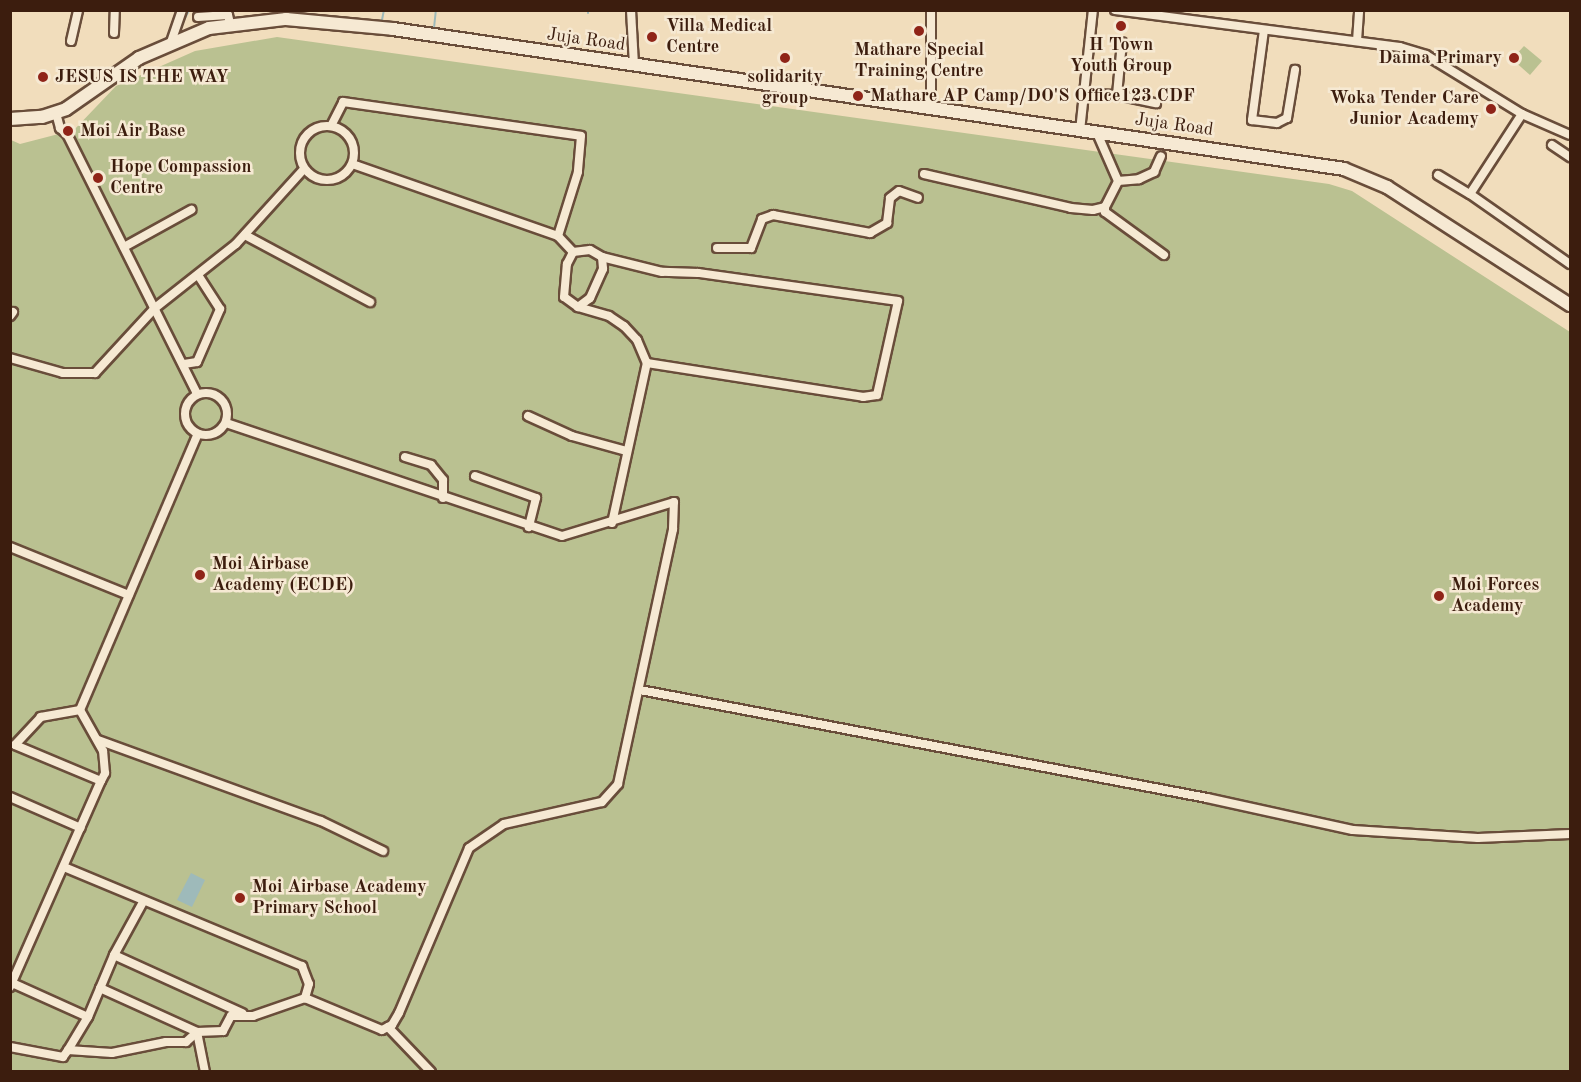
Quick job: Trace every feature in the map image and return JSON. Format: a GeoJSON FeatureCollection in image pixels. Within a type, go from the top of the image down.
{"type":"FeatureCollection","features":[{"type":"Feature","properties":{"kind":"main road","name":"Juja Road"},"geometry":{"type":"LineString","coordinates":[[107,79],[171,42],[231,24],[286,19],[359,25],[1333,167],[1367,177],[1570,305]]}},
{"type":"Feature","properties":{"kind":"main road"},"geometry":{"type":"LineString","coordinates":[[10,118],[56,113],[107,79]]}},
{"type":"Feature","properties":{"kind":"main road"},"geometry":{"type":"LineString","coordinates":[[10,118],[39,111],[107,79]]}},
{"type":"Feature","properties":{"kind":"street"},"geometry":{"type":"LineString","coordinates":[[71,41],[78,10]]}},
{"type":"Feature","properties":{"kind":"street"},"geometry":{"type":"LineString","coordinates":[[114,33],[115,10]]}},
{"type":"Feature","properties":{"kind":"street"},"geometry":{"type":"LineString","coordinates":[[171,42],[182,10]]}},
{"type":"Feature","properties":{"kind":"street"},"geometry":{"type":"LineString","coordinates":[[631,10],[634,65]]}},
{"type":"Feature","properties":{"kind":"street"},"geometry":{"type":"LineString","coordinates":[[931,110],[932,10]]}},
{"type":"Feature","properties":{"kind":"street"},"geometry":{"type":"LineString","coordinates":[[1080,131],[1093,10]]}},
{"type":"Feature","properties":{"kind":"street"},"geometry":{"type":"LineString","coordinates":[[1115,10],[1357,40],[1426,56],[1522,114],[1570,135]]}},
{"type":"Feature","properties":{"kind":"street"},"geometry":{"type":"LineString","coordinates":[[1357,40],[1359,10]]}},
{"type":"Feature","properties":{"kind":"street"},"geometry":{"type":"LineString","coordinates":[[198,16],[228,15],[231,24]]}},
{"type":"Feature","properties":{"kind":"street"},"geometry":{"type":"LineString","coordinates":[[1264,30],[1252,120],[1277,123],[1287,118],[1295,70]]}},
{"type":"Feature","properties":{"kind":"street"},"geometry":{"type":"LineString","coordinates":[[1117,95],[1122,42]]}},
{"type":"Feature","properties":{"kind":"street"},"geometry":{"type":"LineString","coordinates":[[1084,94],[1117,95],[1156,103]]}},
{"type":"Feature","properties":{"kind":"street"},"geometry":{"type":"LineString","coordinates":[[331,126],[343,102],[581,136],[578,172],[558,236]]}},
{"type":"Feature","properties":{"kind":"street"},"geometry":{"type":"LineString","coordinates":[[56,113],[60,128],[67,134],[197,394]]}},
{"type":"Feature","properties":{"kind":"street"},"geometry":{"type":"LineString","coordinates":[[1470,194],[1522,114]]}},
{"type":"Feature","properties":{"kind":"street"},"geometry":{"type":"LineString","coordinates":[[331,126],[350,139],[352,164],[333,179],[304,169],[298,155],[301,145],[317,127],[331,126]]}},
{"type":"Feature","properties":{"kind":"street"},"geometry":{"type":"LineString","coordinates":[[1097,133],[1118,181]]}},
{"type":"Feature","properties":{"kind":"street"},"geometry":{"type":"LineString","coordinates":[[1552,145],[1570,157]]}},
{"type":"Feature","properties":{"kind":"street"},"geometry":{"type":"LineString","coordinates":[[1118,181],[1139,179],[1154,172],[1161,156]]}},
{"type":"Feature","properties":{"kind":"street"},"geometry":{"type":"LineString","coordinates":[[352,164],[558,236],[573,252]]}},
{"type":"Feature","properties":{"kind":"street"},"geometry":{"type":"LineString","coordinates":[[10,358],[63,372],[95,373],[155,308],[245,235],[304,169]]}},
{"type":"Feature","properties":{"kind":"street"},"geometry":{"type":"LineString","coordinates":[[924,174],[1071,208],[1105,207]]}},
{"type":"Feature","properties":{"kind":"street"},"geometry":{"type":"LineString","coordinates":[[1438,175],[1470,194],[1570,264]]}},
{"type":"Feature","properties":{"kind":"street"},"geometry":{"type":"LineString","coordinates":[[1118,181],[1105,207],[1105,212],[1164,255]]}},
{"type":"Feature","properties":{"kind":"street"},"geometry":{"type":"LineString","coordinates":[[717,248],[751,248],[762,219],[773,215],[870,233],[886,223],[890,198],[899,191],[918,198]]}},
{"type":"Feature","properties":{"kind":"street"},"geometry":{"type":"LineString","coordinates":[[124,247],[191,210]]}},
{"type":"Feature","properties":{"kind":"street"},"geometry":{"type":"LineString","coordinates":[[245,235],[370,302]]}},
{"type":"Feature","properties":{"kind":"street"},"geometry":{"type":"LineString","coordinates":[[573,252],[591,250],[602,257],[662,272],[698,273],[898,301],[877,395],[863,398],[647,363]]}},
{"type":"Feature","properties":{"kind":"street"},"geometry":{"type":"LineString","coordinates":[[573,252],[563,282],[564,297],[578,307],[609,316],[624,326],[637,340],[647,363],[612,523]]}},
{"type":"Feature","properties":{"kind":"street"},"geometry":{"type":"LineString","coordinates":[[578,307],[590,298],[603,269],[602,257]]}},
{"type":"Feature","properties":{"kind":"street"},"geometry":{"type":"LineString","coordinates":[[184,364],[198,362],[220,309],[198,275]]}},
{"type":"Feature","properties":{"kind":"street"},"geometry":{"type":"LineString","coordinates":[[197,394],[218,395],[228,413],[226,423],[214,434],[198,434],[185,419],[189,400],[197,394]]}},
{"type":"Feature","properties":{"kind":"street"},"geometry":{"type":"LineString","coordinates":[[528,416],[572,436],[626,451]]}},
{"type":"Feature","properties":{"kind":"street"},"geometry":{"type":"LineString","coordinates":[[226,423],[529,527],[562,536],[612,523],[652,506],[674,502],[673,529],[618,784],[602,802],[504,824],[469,848],[399,1013],[387,1027]]}},
{"type":"Feature","properties":{"kind":"street"},"geometry":{"type":"LineString","coordinates":[[80,710],[198,434]]}},
{"type":"Feature","properties":{"kind":"street"},"geometry":{"type":"LineString","coordinates":[[405,457],[431,465],[443,480],[443,498]]}},
{"type":"Feature","properties":{"kind":"street"},"geometry":{"type":"LineString","coordinates":[[475,476],[536,498],[529,527]]}},
{"type":"Feature","properties":{"kind":"street"},"geometry":{"type":"LineString","coordinates":[[10,547],[129,595]]}},
{"type":"Feature","properties":{"kind":"street"},"geometry":{"type":"LineString","coordinates":[[640,690],[1207,798],[1353,830],[1478,838],[1570,834]]}},
{"type":"Feature","properties":{"kind":"street"},"geometry":{"type":"LineString","coordinates":[[80,710],[98,740],[105,773],[11,984],[88,1017]]}},
{"type":"Feature","properties":{"kind":"street"},"geometry":{"type":"LineString","coordinates":[[10,754],[15,745],[41,717],[80,710]]}},
{"type":"Feature","properties":{"kind":"street"},"geometry":{"type":"LineString","coordinates":[[98,740],[321,821],[383,851]]}},
{"type":"Feature","properties":{"kind":"street"},"geometry":{"type":"LineString","coordinates":[[15,745],[101,781]]}},
{"type":"Feature","properties":{"kind":"street"},"geometry":{"type":"LineString","coordinates":[[10,797],[81,828]]}},
{"type":"Feature","properties":{"kind":"street"},"geometry":{"type":"LineString","coordinates":[[64,867],[143,902],[303,966],[309,984],[305,998]]}},
{"type":"Feature","properties":{"kind":"street"},"geometry":{"type":"LineString","coordinates":[[10,1047],[63,1058],[88,1017],[114,955],[143,902]]}},
{"type":"Feature","properties":{"kind":"street"},"geometry":{"type":"LineString","coordinates":[[114,955],[237,1012],[253,1016]]}},
{"type":"Feature","properties":{"kind":"street"},"geometry":{"type":"LineString","coordinates":[[100,988],[197,1032],[223,1032],[231,1016],[253,1016],[305,998],[372,1027],[387,1027],[431,1071]]}},
{"type":"Feature","properties":{"kind":"street"},"geometry":{"type":"LineString","coordinates":[[68,1050],[112,1053],[166,1042],[186,1042],[197,1032]]}},
{"type":"Feature","properties":{"kind":"street"},"geometry":{"type":"LineString","coordinates":[[197,1032],[205,1071]]}},
{"type":"Feature","properties":{"kind":"green space"},"geometry":{"type":"Polygon","coordinates":[[[277,37],[1329,184],[1352,191],[1570,332],[1570,1071],[11,1071],[11,140],[20,144],[74,130],[116,86],[195,51],[277,37]]]}},
{"type":"Feature","properties":{"kind":"green space"},"geometry":{"type":"Polygon","coordinates":[[[1524,46],[1542,61],[1530,75],[1512,59],[1524,46]]]}},
{"type":"Feature","properties":{"kind":"water"},"geometry":{"type":"Polygon","coordinates":[[[191,873],[205,880],[192,907],[177,900],[191,873]]]}},
{"type":"Feature","properties":{"kind":"waterway"},"geometry":{"type":"LineString","coordinates":[[181,26],[189,10]]}},
{"type":"Feature","properties":{"kind":"waterway"},"geometry":{"type":"LineString","coordinates":[[382,20],[384,10]]}},
{"type":"Feature","properties":{"kind":"waterway"},"geometry":{"type":"LineString","coordinates":[[434,28],[436,10]]}},
{"type":"Feature","properties":{"kind":"place","name":"H Town Youth Group"},"geometry":{"type":"Point","coordinates":[1121,26]}},
{"type":"Feature","properties":{"kind":"place","name":"Mathare Special Training Centre"},"geometry":{"type":"Point","coordinates":[919,31]}},
{"type":"Feature","properties":{"kind":"place","name":"Villa Medical Centre"},"geometry":{"type":"Point","coordinates":[652,37]}},
{"type":"Feature","properties":{"kind":"place","name":"solidarity group"},"geometry":{"type":"Point","coordinates":[785,58]}},
{"type":"Feature","properties":{"kind":"place","name":"Daima Primary"},"geometry":{"type":"Point","coordinates":[1514,58]}},
{"type":"Feature","properties":{"kind":"place","name":"JESUS IS THE WAY"},"geometry":{"type":"Point","coordinates":[43,77]}},
{"type":"Feature","properties":{"kind":"place","name":"Mathare AP Camp/DO'S Office123 CDF"},"geometry":{"type":"Point","coordinates":[858,96]}},
{"type":"Feature","properties":{"kind":"place","name":"Woka Tender Care Junior Academy"},"geometry":{"type":"Point","coordinates":[1491,109]}},
{"type":"Feature","properties":{"kind":"place","name":"Moi Air Base"},"geometry":{"type":"Point","coordinates":[68,131]}},
{"type":"Feature","properties":{"kind":"place","name":"Hope Compassion Centre"},"geometry":{"type":"Point","coordinates":[98,178]}},
{"type":"Feature","properties":{"kind":"place","name":"Moi Airbase Academy (ECDE)"},"geometry":{"type":"Point","coordinates":[200,575]}},
{"type":"Feature","properties":{"kind":"place","name":"Moi Forces Academy"},"geometry":{"type":"Point","coordinates":[1439,596]}},
{"type":"Feature","properties":{"kind":"place","name":"Moi Airbase Academy Primary School"},"geometry":{"type":"Point","coordinates":[240,898]}}]}
